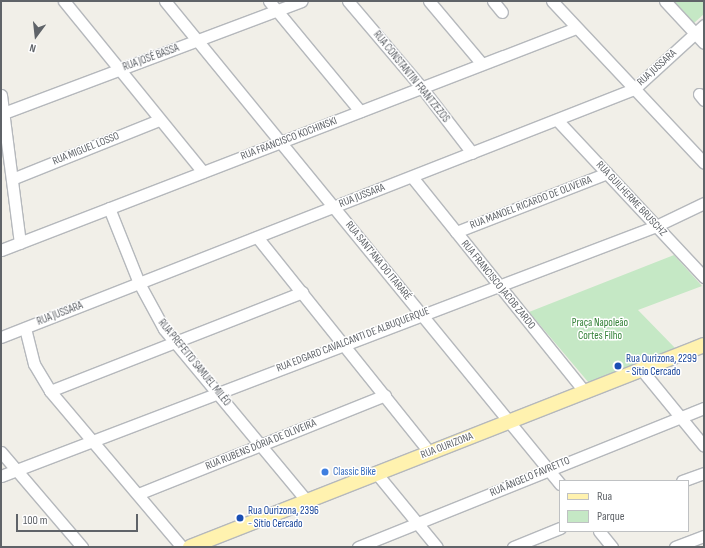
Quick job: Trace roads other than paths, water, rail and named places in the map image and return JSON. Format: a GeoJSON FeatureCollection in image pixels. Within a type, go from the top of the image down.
{"type":"FeatureCollection","features":[{"type":"Feature","properties":{"kind":"main road","name":"RUA OURIZONA"},"geometry":{"type":"LineString","coordinates":[[190,547],[704,345]]}},
{"type":"Feature","properties":{"kind":"street"},"geometry":{"type":"LineString","coordinates":[[64,1],[118,70],[203,172]]}},
{"type":"Feature","properties":{"kind":"street","name":"RUA SANT'ANA DO ITARARÉ"},"geometry":{"type":"LineString","coordinates":[[165,1],[200,40],[559,483]]}},
{"type":"Feature","properties":{"kind":"street"},"geometry":{"type":"LineString","coordinates":[[269,1],[360,111]]}},
{"type":"Feature","properties":{"kind":"street","name":"RUA JOSÉ BASSA"},"geometry":{"type":"LineString","coordinates":[[2,114],[301,1]]}},
{"type":"Feature","properties":{"kind":"street","name":"RUA CONSTANTIN FRANTZEZOS"},"geometry":{"type":"LineString","coordinates":[[348,1],[422,88],[472,153]]}},
{"type":"Feature","properties":{"kind":"street"},"geometry":{"type":"LineString","coordinates":[[429,1],[482,64]]}},
{"type":"Feature","properties":{"kind":"street"},"geometry":{"type":"LineString","coordinates":[[492,1],[502,12]]}},
{"type":"Feature","properties":{"kind":"street"},"geometry":{"type":"LineString","coordinates":[[552,1],[704,163]]}},
{"type":"Feature","properties":{"kind":"street"},"geometry":{"type":"LineString","coordinates":[[665,1],[704,43]]}},
{"type":"Feature","properties":{"kind":"street","name":"RUA JUSSARA"},"geometry":{"type":"LineString","coordinates":[[1,337],[472,153],[558,121],[634,89],[704,25]]}},
{"type":"Feature","properties":{"kind":"street","name":"RUA FRANCISCO KOCHINSKI"},"geometry":{"type":"LineString","coordinates":[[1,250],[576,28]]}},
{"type":"Feature","properties":{"kind":"street"},"geometry":{"type":"LineString","coordinates":[[1,95],[2,114],[20,243]]}},
{"type":"Feature","properties":{"kind":"street","name":"RUA MIGUEL LOSSO"},"geometry":{"type":"LineString","coordinates":[[12,179],[159,120]]}},
{"type":"Feature","properties":{"kind":"street","name":"RUA GUILHERME BRUSCHZ"},"geometry":{"type":"LineString","coordinates":[[558,121],[704,276]]}},
{"type":"Feature","properties":{"kind":"street","name":"RUA MANOEL RICARDO DE OLIVEIRA"},"geometry":{"type":"LineString","coordinates":[[456,232],[607,173]]}},
{"type":"Feature","properties":{"kind":"street","name":"RUA FRANCISCO JACOB ZARDO"},"geometry":{"type":"LineString","coordinates":[[412,177],[585,392]]}},
{"type":"Feature","properties":{"kind":"street","name":"RUA EDGARD CAVALCANTI DE ALBUQUERQUE"},"geometry":{"type":"LineString","coordinates":[[1,476],[422,314],[656,226],[704,203]]}},
{"type":"Feature","properties":{"kind":"street","name":"RUA PREFEITO SAMUEL MILÉO"},"geometry":{"type":"LineString","coordinates":[[109,208],[152,310],[174,342],[307,500]]}},
{"type":"Feature","properties":{"kind":"street"},"geometry":{"type":"LineString","coordinates":[[257,237],[345,344],[430,453]]}},
{"type":"Feature","properties":{"kind":"street"},"geometry":{"type":"LineString","coordinates":[[50,391],[302,292]]}},
{"type":"Feature","properties":{"kind":"street"},"geometry":{"type":"LineString","coordinates":[[25,328],[34,364],[50,391],[94,440],[182,547]]}},
{"type":"Feature","properties":{"kind":"street"},"geometry":{"type":"LineString","coordinates":[[641,369],[704,446]]}},
{"type":"Feature","properties":{"kind":"street","name":"RUA RUBENS DÓRIA DE OLIVEIRA"},"geometry":{"type":"LineString","coordinates":[[138,494],[385,395]]}},
{"type":"Feature","properties":{"kind":"street","name":"RUA ÂNGELO FAVRETTO"},"geometry":{"type":"LineString","coordinates":[[358,547],[418,524],[547,469],[704,408]]}},
{"type":"Feature","properties":{"kind":"street"},"geometry":{"type":"LineString","coordinates":[[1,452],[82,547]]}},
{"type":"Feature","properties":{"kind":"street"},"geometry":{"type":"LineString","coordinates":[[685,480],[704,473]]}},
{"type":"Feature","properties":{"kind":"street"},"geometry":{"type":"LineString","coordinates":[[377,474],[437,547]]}},
{"type":"Feature","properties":{"kind":"street"},"geometry":{"type":"LineString","coordinates":[[513,547],[559,528]]}},
{"type":"Feature","properties":{"kind":"street"},"geometry":{"type":"LineString","coordinates":[[600,532],[612,547]]}},
{"type":"Feature","properties":{"kind":"street"},"geometry":{"type":"LineString","coordinates":[[675,547],[704,536]]}},
{"type":"Feature","properties":{"kind":"place","name":"Rua Ourizona, 2299 - Sítio Cercado"},"geometry":{"type":"Point","coordinates":[618,366]}},
{"type":"Feature","properties":{"kind":"place","name":"Classic Bike"},"geometry":{"type":"Point","coordinates":[325,472]}},
{"type":"Feature","properties":{"kind":"place","name":"Rua Ourizona, 2396 - Sítio Cercado"},"geometry":{"type":"Point","coordinates":[240,518]}},
{"type":"Feature","properties":{"kind":"park label","name":"Praça Napoleão Cortes Filho"},"geometry":{"type":"Point","coordinates":[600,330]}}]}
